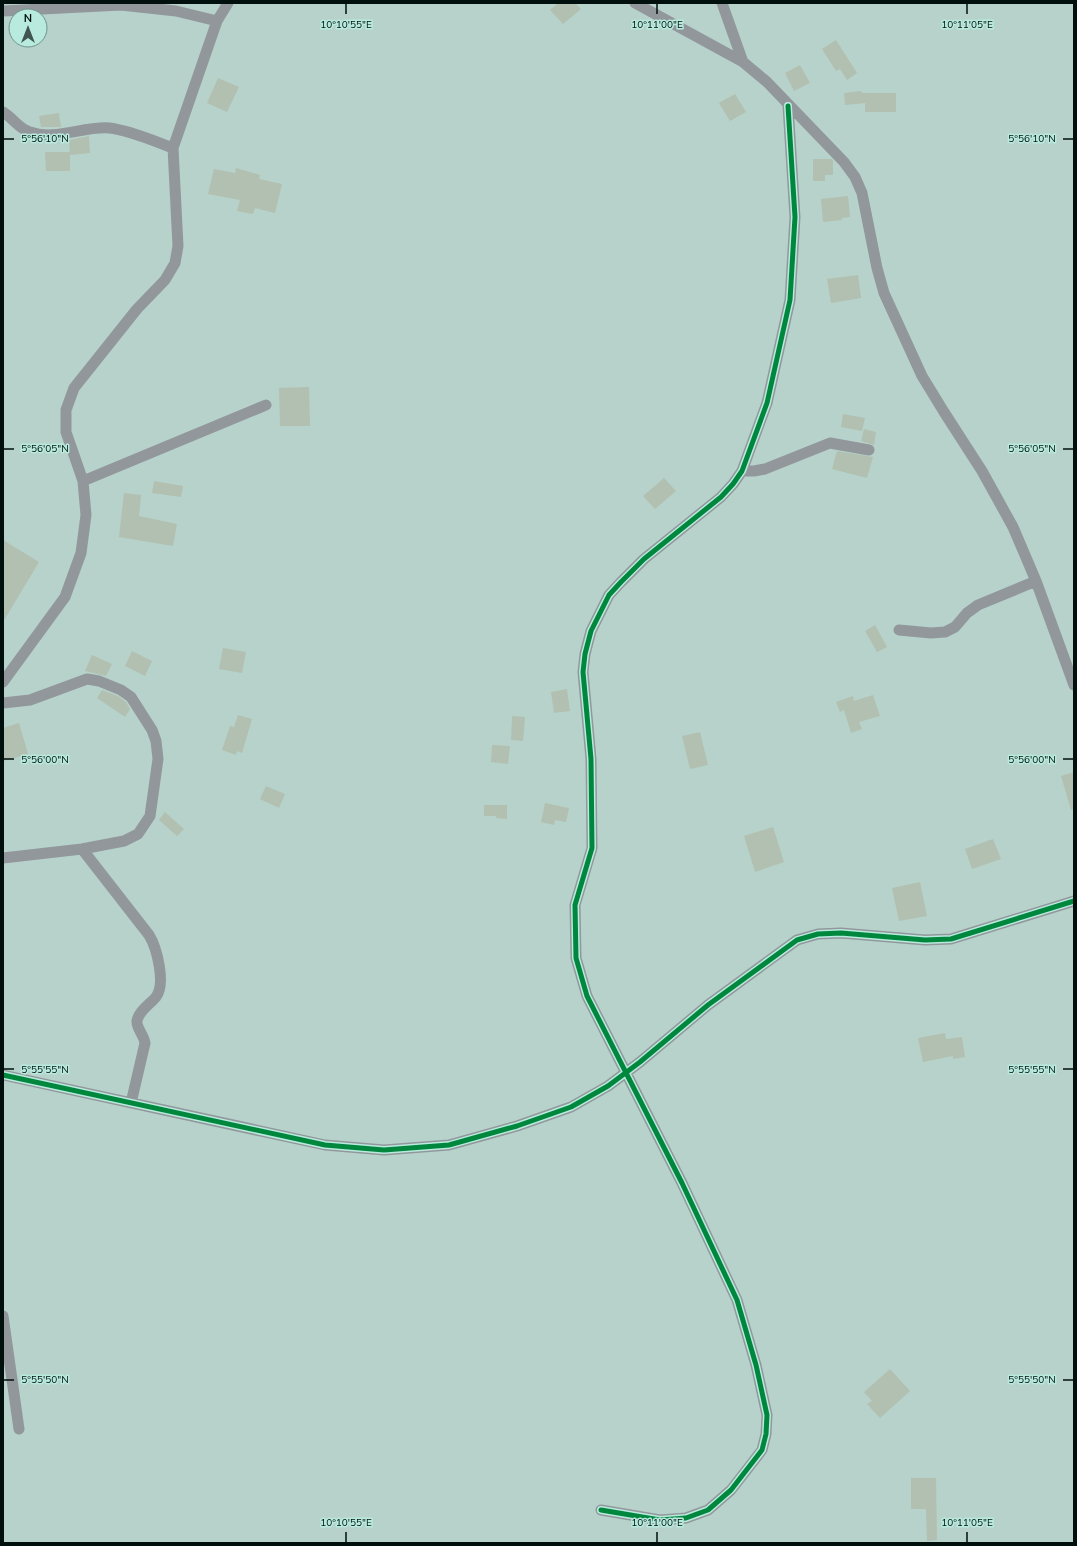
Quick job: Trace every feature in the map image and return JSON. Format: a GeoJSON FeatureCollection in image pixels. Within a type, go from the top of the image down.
{"type":"FeatureCollection","features":[{"type":"Feature","properties":{"kind":"street"},"geometry":{"type":"LineString","coordinates":[[3,682],[65,597],[81,553],[86,515],[83,481],[66,432],[66,410],[74,388],[137,309],[165,280],[175,263],[178,246],[173,148],[217,21],[228,3]]}},
{"type":"Feature","properties":{"kind":"street"},"geometry":{"type":"LineString","coordinates":[[635,3],[743,62],[767,82],[788,106],[844,162],[855,177],[862,193],[877,268],[887,300],[922,376],[982,471],[1013,527],[1036,581],[1074,686]]}},
{"type":"Feature","properties":{"kind":"street"},"geometry":{"type":"LineString","coordinates":[[722,3],[743,62]]}},
{"type":"Feature","properties":{"kind":"street"},"geometry":{"type":"LineString","coordinates":[[3,11],[121,6],[176,11],[217,21]]}},
{"type":"Feature","properties":{"kind":"street"},"geometry":{"type":"LineString","coordinates":[[601,1510],[660,1520],[686,1518],[708,1510],[731,1490],[762,1450],[766,1434],[767,1415],[737,1300],[682,1183],[587,996],[576,958],[575,905],[593,841],[591,759],[583,672],[584,654],[590,631],[609,595],[644,559],[721,497],[734,484],[742,471],[768,403],[790,300],[794,218],[788,106]]}},
{"type":"Feature","properties":{"kind":"street"},"geometry":{"type":"LineString","coordinates":[[3,112],[22,129],[41,135],[110,128],[173,148]]}},
{"type":"Feature","properties":{"kind":"street"},"geometry":{"type":"LineString","coordinates":[[83,481],[266,405]]}},
{"type":"Feature","properties":{"kind":"street"},"geometry":{"type":"LineString","coordinates":[[742,471],[765,469],[830,443],[869,450]]}},
{"type":"Feature","properties":{"kind":"street"},"geometry":{"type":"LineString","coordinates":[[899,630],[931,633],[946,632],[955,627],[967,613],[978,605],[1036,581]]}},
{"type":"Feature","properties":{"kind":"street"},"geometry":{"type":"LineString","coordinates":[[3,704],[30,700],[87,679],[99,680],[121,690],[131,697],[152,730],[156,741],[158,759],[150,816],[138,834],[124,841],[82,849],[3,858]]}},
{"type":"Feature","properties":{"kind":"street"},"geometry":{"type":"LineString","coordinates":[[82,849],[149,935],[156,950],[160,986],[157,995],[137,1019],[137,1024],[145,1037],[145,1043],[131,1103]]}},
{"type":"Feature","properties":{"kind":"street"},"geometry":{"type":"LineString","coordinates":[[3,1078],[131,1103],[325,1145],[384,1150],[449,1145],[517,1126],[571,1107],[608,1086],[626,1073],[708,1005],[797,940],[818,934],[841,933],[925,940],[951,938],[1074,901]]}},
{"type":"Feature","properties":{"kind":"street"},"geometry":{"type":"LineString","coordinates":[[3,1316],[19,1430]]}},
{"type":"Feature","properties":{"kind":"building"},"geometry":{"type":"Polygon","coordinates":[[[558,3],[575,3],[581,9],[563,24],[550,10],[558,3]]]}},
{"type":"Feature","properties":{"kind":"building"},"geometry":{"type":"Polygon","coordinates":[[[836,40],[857,73],[847,80],[840,69],[836,71],[822,49],[836,40]]]}},
{"type":"Feature","properties":{"kind":"building"},"geometry":{"type":"Polygon","coordinates":[[[800,65],[810,83],[794,91],[785,73],[800,65]]]}},
{"type":"Feature","properties":{"kind":"building"},"geometry":{"type":"Polygon","coordinates":[[[218,78],[239,87],[227,112],[207,103],[218,78]]]}},
{"type":"Feature","properties":{"kind":"building"},"geometry":{"type":"Polygon","coordinates":[[[861,91],[862,93],[896,93],[896,112],[865,112],[865,103],[845,105],[844,93],[861,91]]]}},
{"type":"Feature","properties":{"kind":"building"},"geometry":{"type":"Polygon","coordinates":[[[735,94],[746,112],[730,121],[719,103],[735,94]]]}},
{"type":"Feature","properties":{"kind":"building"},"geometry":{"type":"Polygon","coordinates":[[[59,113],[61,127],[41,127],[39,116],[59,113]]]}},
{"type":"Feature","properties":{"kind":"building"},"geometry":{"type":"Polygon","coordinates":[[[89,136],[90,153],[70,155],[69,140],[89,136]]]}},
{"type":"Feature","properties":{"kind":"building"},"geometry":{"type":"Polygon","coordinates":[[[45,152],[70,152],[70,171],[46,171],[45,152]]]}},
{"type":"Feature","properties":{"kind":"building"},"geometry":{"type":"Polygon","coordinates":[[[813,159],[832,159],[833,175],[825,175],[825,181],[813,181],[813,159]]]}},
{"type":"Feature","properties":{"kind":"building"},"geometry":{"type":"Polygon","coordinates":[[[236,168],[260,175],[259,179],[282,184],[275,213],[255,208],[253,214],[237,211],[240,200],[208,194],[214,169],[235,173],[236,168]]]}},
{"type":"Feature","properties":{"kind":"building"},"geometry":{"type":"Polygon","coordinates":[[[848,196],[850,217],[842,218],[842,220],[823,222],[821,199],[848,196]]]}},
{"type":"Feature","properties":{"kind":"building"},"geometry":{"type":"Polygon","coordinates":[[[858,275],[861,298],[831,303],[827,279],[858,275]]]}},
{"type":"Feature","properties":{"kind":"building"},"geometry":{"type":"Polygon","coordinates":[[[309,387],[310,426],[280,426],[279,388],[309,387]]]}},
{"type":"Feature","properties":{"kind":"building"},"geometry":{"type":"Polygon","coordinates":[[[843,414],[865,418],[862,431],[841,427],[843,414]]]}},
{"type":"Feature","properties":{"kind":"building"},"geometry":{"type":"Polygon","coordinates":[[[864,429],[876,432],[874,445],[861,441],[864,429]]]}},
{"type":"Feature","properties":{"kind":"building"},"geometry":{"type":"Polygon","coordinates":[[[837,451],[873,457],[867,478],[832,469],[837,451]]]}},
{"type":"Feature","properties":{"kind":"building"},"geometry":{"type":"Polygon","coordinates":[[[664,478],[676,491],[655,509],[643,496],[664,478]]]}},
{"type":"Feature","properties":{"kind":"building"},"geometry":{"type":"Polygon","coordinates":[[[154,481],[183,486],[181,497],[152,493],[154,481]]]}},
{"type":"Feature","properties":{"kind":"building"},"geometry":{"type":"Polygon","coordinates":[[[124,493],[141,495],[139,516],[177,524],[173,546],[119,537],[124,493]]]}},
{"type":"Feature","properties":{"kind":"building"},"geometry":{"type":"Polygon","coordinates":[[[3,540],[39,562],[3,622],[3,540]]]}},
{"type":"Feature","properties":{"kind":"building"},"geometry":{"type":"Polygon","coordinates":[[[875,625],[887,647],[877,652],[865,631],[875,625]]]}},
{"type":"Feature","properties":{"kind":"building"},"geometry":{"type":"Polygon","coordinates":[[[223,648],[246,652],[242,673],[219,669],[223,648]]]}},
{"type":"Feature","properties":{"kind":"building"},"geometry":{"type":"Polygon","coordinates":[[[132,651],[152,661],[145,676],[125,666],[132,651]]]}},
{"type":"Feature","properties":{"kind":"building"},"geometry":{"type":"Polygon","coordinates":[[[92,655],[112,664],[106,676],[85,671],[92,655]]]}},
{"type":"Feature","properties":{"kind":"building"},"geometry":{"type":"Polygon","coordinates":[[[567,689],[570,711],[554,713],[551,692],[567,689]]]}},
{"type":"Feature","properties":{"kind":"building"},"geometry":{"type":"Polygon","coordinates":[[[102,690],[118,696],[126,702],[130,709],[125,717],[97,698],[102,690]]]}},
{"type":"Feature","properties":{"kind":"building"},"geometry":{"type":"Polygon","coordinates":[[[873,695],[880,716],[859,722],[862,729],[851,733],[844,710],[840,712],[836,702],[853,696],[854,701],[873,695]]]}},
{"type":"Feature","properties":{"kind":"building"},"geometry":{"type":"Polygon","coordinates":[[[238,715],[252,719],[242,753],[237,751],[236,755],[222,750],[230,726],[234,727],[238,715]]]}},
{"type":"Feature","properties":{"kind":"building"},"geometry":{"type":"Polygon","coordinates":[[[512,716],[525,717],[523,741],[511,740],[512,716]]]}},
{"type":"Feature","properties":{"kind":"building"},"geometry":{"type":"Polygon","coordinates":[[[19,723],[28,754],[3,761],[3,728],[19,723]]]}},
{"type":"Feature","properties":{"kind":"building"},"geometry":{"type":"Polygon","coordinates":[[[700,732],[708,765],[690,769],[682,736],[700,732]]]}},
{"type":"Feature","properties":{"kind":"building"},"geometry":{"type":"Polygon","coordinates":[[[492,745],[510,746],[508,764],[491,762],[492,745]]]}},
{"type":"Feature","properties":{"kind":"building"},"geometry":{"type":"Polygon","coordinates":[[[1074,772],[1074,809],[1071,810],[1061,776],[1074,772]]]}},
{"type":"Feature","properties":{"kind":"building"},"geometry":{"type":"Polygon","coordinates":[[[266,786],[285,794],[279,808],[260,799],[266,786]]]}},
{"type":"Feature","properties":{"kind":"building"},"geometry":{"type":"Polygon","coordinates":[[[545,803],[569,808],[566,822],[555,820],[554,825],[541,822],[545,803]]]}},
{"type":"Feature","properties":{"kind":"building"},"geometry":{"type":"Polygon","coordinates":[[[484,805],[507,805],[507,819],[496,818],[496,816],[484,816],[484,805]]]}},
{"type":"Feature","properties":{"kind":"building"},"geometry":{"type":"Polygon","coordinates":[[[165,812],[184,829],[177,836],[159,820],[165,812]]]}},
{"type":"Feature","properties":{"kind":"building"},"geometry":{"type":"Polygon","coordinates":[[[773,827],[784,862],[755,872],[744,836],[773,827]]]}},
{"type":"Feature","properties":{"kind":"building"},"geometry":{"type":"Polygon","coordinates":[[[993,839],[1001,859],[972,869],[965,849],[993,839]]]}},
{"type":"Feature","properties":{"kind":"building"},"geometry":{"type":"Polygon","coordinates":[[[920,882],[927,916],[899,921],[892,888],[920,882]]]}},
{"type":"Feature","properties":{"kind":"building"},"geometry":{"type":"Polygon","coordinates":[[[945,1033],[946,1039],[962,1037],[965,1057],[953,1059],[953,1056],[923,1062],[918,1038],[945,1033]]]}},
{"type":"Feature","properties":{"kind":"building"},"geometry":{"type":"Polygon","coordinates":[[[890,1369],[910,1391],[880,1418],[867,1404],[872,1401],[864,1392],[890,1369]]]}},
{"type":"Feature","properties":{"kind":"building"},"geometry":{"type":"Polygon","coordinates":[[[911,1478],[936,1478],[937,1540],[927,1541],[926,1509],[911,1509],[911,1478]]]}},
{"type":"Feature","properties":{"kind":"cycle path"},"geometry":{"type":"LineString","coordinates":[[601,1510],[660,1520],[686,1518],[708,1510],[731,1490],[762,1450],[766,1434],[767,1415],[756,1365],[737,1300],[682,1183],[587,996],[576,958],[575,905],[592,848],[591,759],[583,672],[585,654],[591,631],[609,595],[621,582],[644,559],[721,497],[733,484],[742,471],[767,403],[790,300],[795,217],[788,106]]}},
{"type":"Feature","properties":{"kind":"cycle path"},"geometry":{"type":"LineString","coordinates":[[3,1075],[325,1145],[384,1150],[449,1145],[517,1126],[571,1107],[608,1086],[640,1062],[708,1005],[797,940],[818,934],[841,933],[925,940],[951,939],[1074,901]]}}]}
